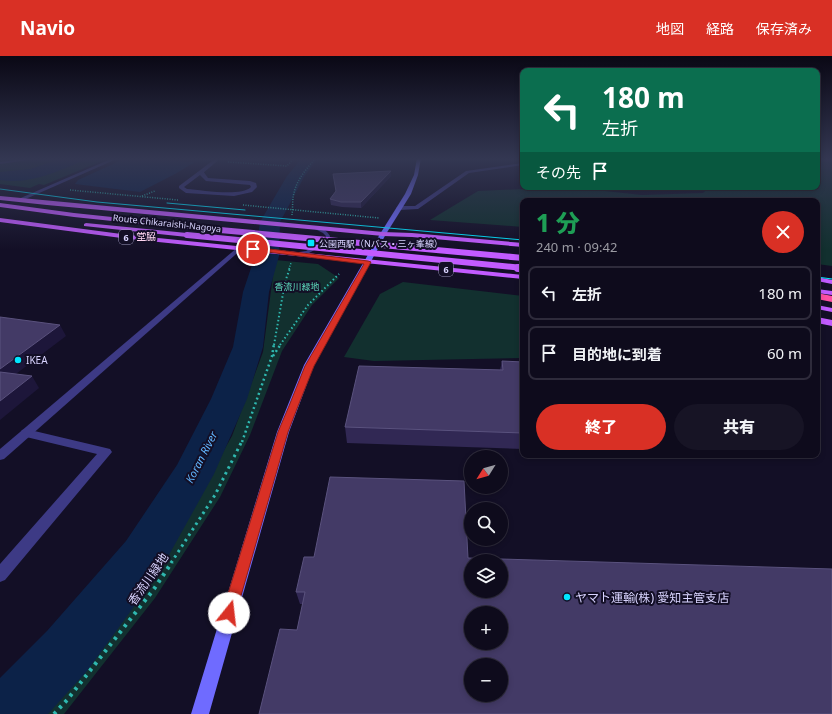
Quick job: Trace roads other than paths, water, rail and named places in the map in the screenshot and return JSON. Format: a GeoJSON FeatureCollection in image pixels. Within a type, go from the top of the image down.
{"type":"FeatureCollection","features":[{"type":"Feature","properties":{"kind":"highway"},"geometry":{"type":"LineString","coordinates":[[820,297],[832,299]]}},
{"type":"Feature","properties":{"kind":"highway"},"geometry":{"type":"LineString","coordinates":[[820,304],[832,306]]}},
{"type":"Feature","properties":{"kind":"main road"},"geometry":{"type":"LineString","coordinates":[[200,714],[283,432],[309,366],[410,189]]}},
{"type":"Feature","properties":{"kind":"main road"},"geometry":{"type":"LineString","coordinates":[[0,198],[383,234],[412,235],[520,245]]}},
{"type":"Feature","properties":{"kind":"main road","name":"Route Chikaraishi-Nagoya"},"geometry":{"type":"LineString","coordinates":[[0,205],[74,215],[198,228],[520,258]]}},
{"type":"Feature","properties":{"kind":"main road","name":"Route Chikaraishi-Nagoya"},"geometry":{"type":"LineString","coordinates":[[0,214],[45,221],[520,268]]}},
{"type":"Feature","properties":{"kind":"main road","name":"6"},"geometry":{"type":"LineString","coordinates":[[0,220],[129,237],[253,249],[281,253],[293,257],[395,264],[520,277]]}},
{"type":"Feature","properties":{"kind":"main road"},"geometry":{"type":"LineString","coordinates":[[820,280],[832,282]]}},
{"type":"Feature","properties":{"kind":"main road"},"geometry":{"type":"LineString","coordinates":[[820,291],[832,293]]}},
{"type":"Feature","properties":{"kind":"main road"},"geometry":{"type":"LineString","coordinates":[[820,308],[832,310]]}},
{"type":"Feature","properties":{"kind":"main road"},"geometry":{"type":"LineString","coordinates":[[820,321],[832,323]]}},
{"type":"Feature","properties":{"kind":"street"},"geometry":{"type":"LineString","coordinates":[[20,200],[45,189]]}},
{"type":"Feature","properties":{"kind":"street"},"geometry":{"type":"LineString","coordinates":[[183,189],[186,191],[234,194],[250,191],[252,189]]}},
{"type":"Feature","properties":{"kind":"street"},"geometry":{"type":"LineString","coordinates":[[399,208],[416,208],[444,189]]}},
{"type":"Feature","properties":{"kind":"street"},"geometry":{"type":"LineString","coordinates":[[0,456],[240,248]]}},
{"type":"Feature","properties":{"kind":"street"},"geometry":{"type":"LineString","coordinates":[[0,575],[106,452],[26,433]]}},
{"type":"Feature","properties":{"kind":"lane"},"geometry":{"type":"LineString","coordinates":[[293,257],[319,247],[327,241],[328,236],[325,232],[317,228]]}},
{"type":"Feature","properties":{"kind":"water"},"geometry":{"type":"Polygon","coordinates":[[[113,189],[146,189],[140,192],[113,189]]]}},
{"type":"Feature","properties":{"kind":"waterway","name":"Koran River"},"geometry":{"type":"LineString","coordinates":[[7,714],[67,651],[143,556],[193,474],[229,399],[248,347],[256,292],[267,256],[270,222],[289,189]]}},
{"type":"Feature","properties":{"kind":"tram line"},"geometry":{"type":"LineString","coordinates":[[0,189],[97,202],[520,240]]}},
{"type":"Feature","properties":{"kind":"tram line"},"geometry":{"type":"LineString","coordinates":[[167,203],[245,210]]}},
{"type":"Feature","properties":{"kind":"tram line"},"geometry":{"type":"LineString","coordinates":[[820,277],[832,279]]}},
{"type":"Feature","properties":{"kind":"place","name":"公園西駅（Nバス・三ヶ峯線）"},"geometry":{"type":"Point","coordinates":[311,243]}},
{"type":"Feature","properties":{"kind":"place","name":"IKEA"},"geometry":{"type":"Point","coordinates":[18,360]}},
{"type":"Feature","properties":{"kind":"place","name":"ヤマト運輸(株) 愛知主管支店"},"geometry":{"type":"Point","coordinates":[567,597]}},
{"type":"Feature","properties":{"kind":"district","name":"堂脇"},"geometry":{"type":"Point","coordinates":[146,236]}},
{"type":"Feature","properties":{"kind":"park label","name":"香流川緑地"},"geometry":{"type":"Point","coordinates":[297,286]}}]}
